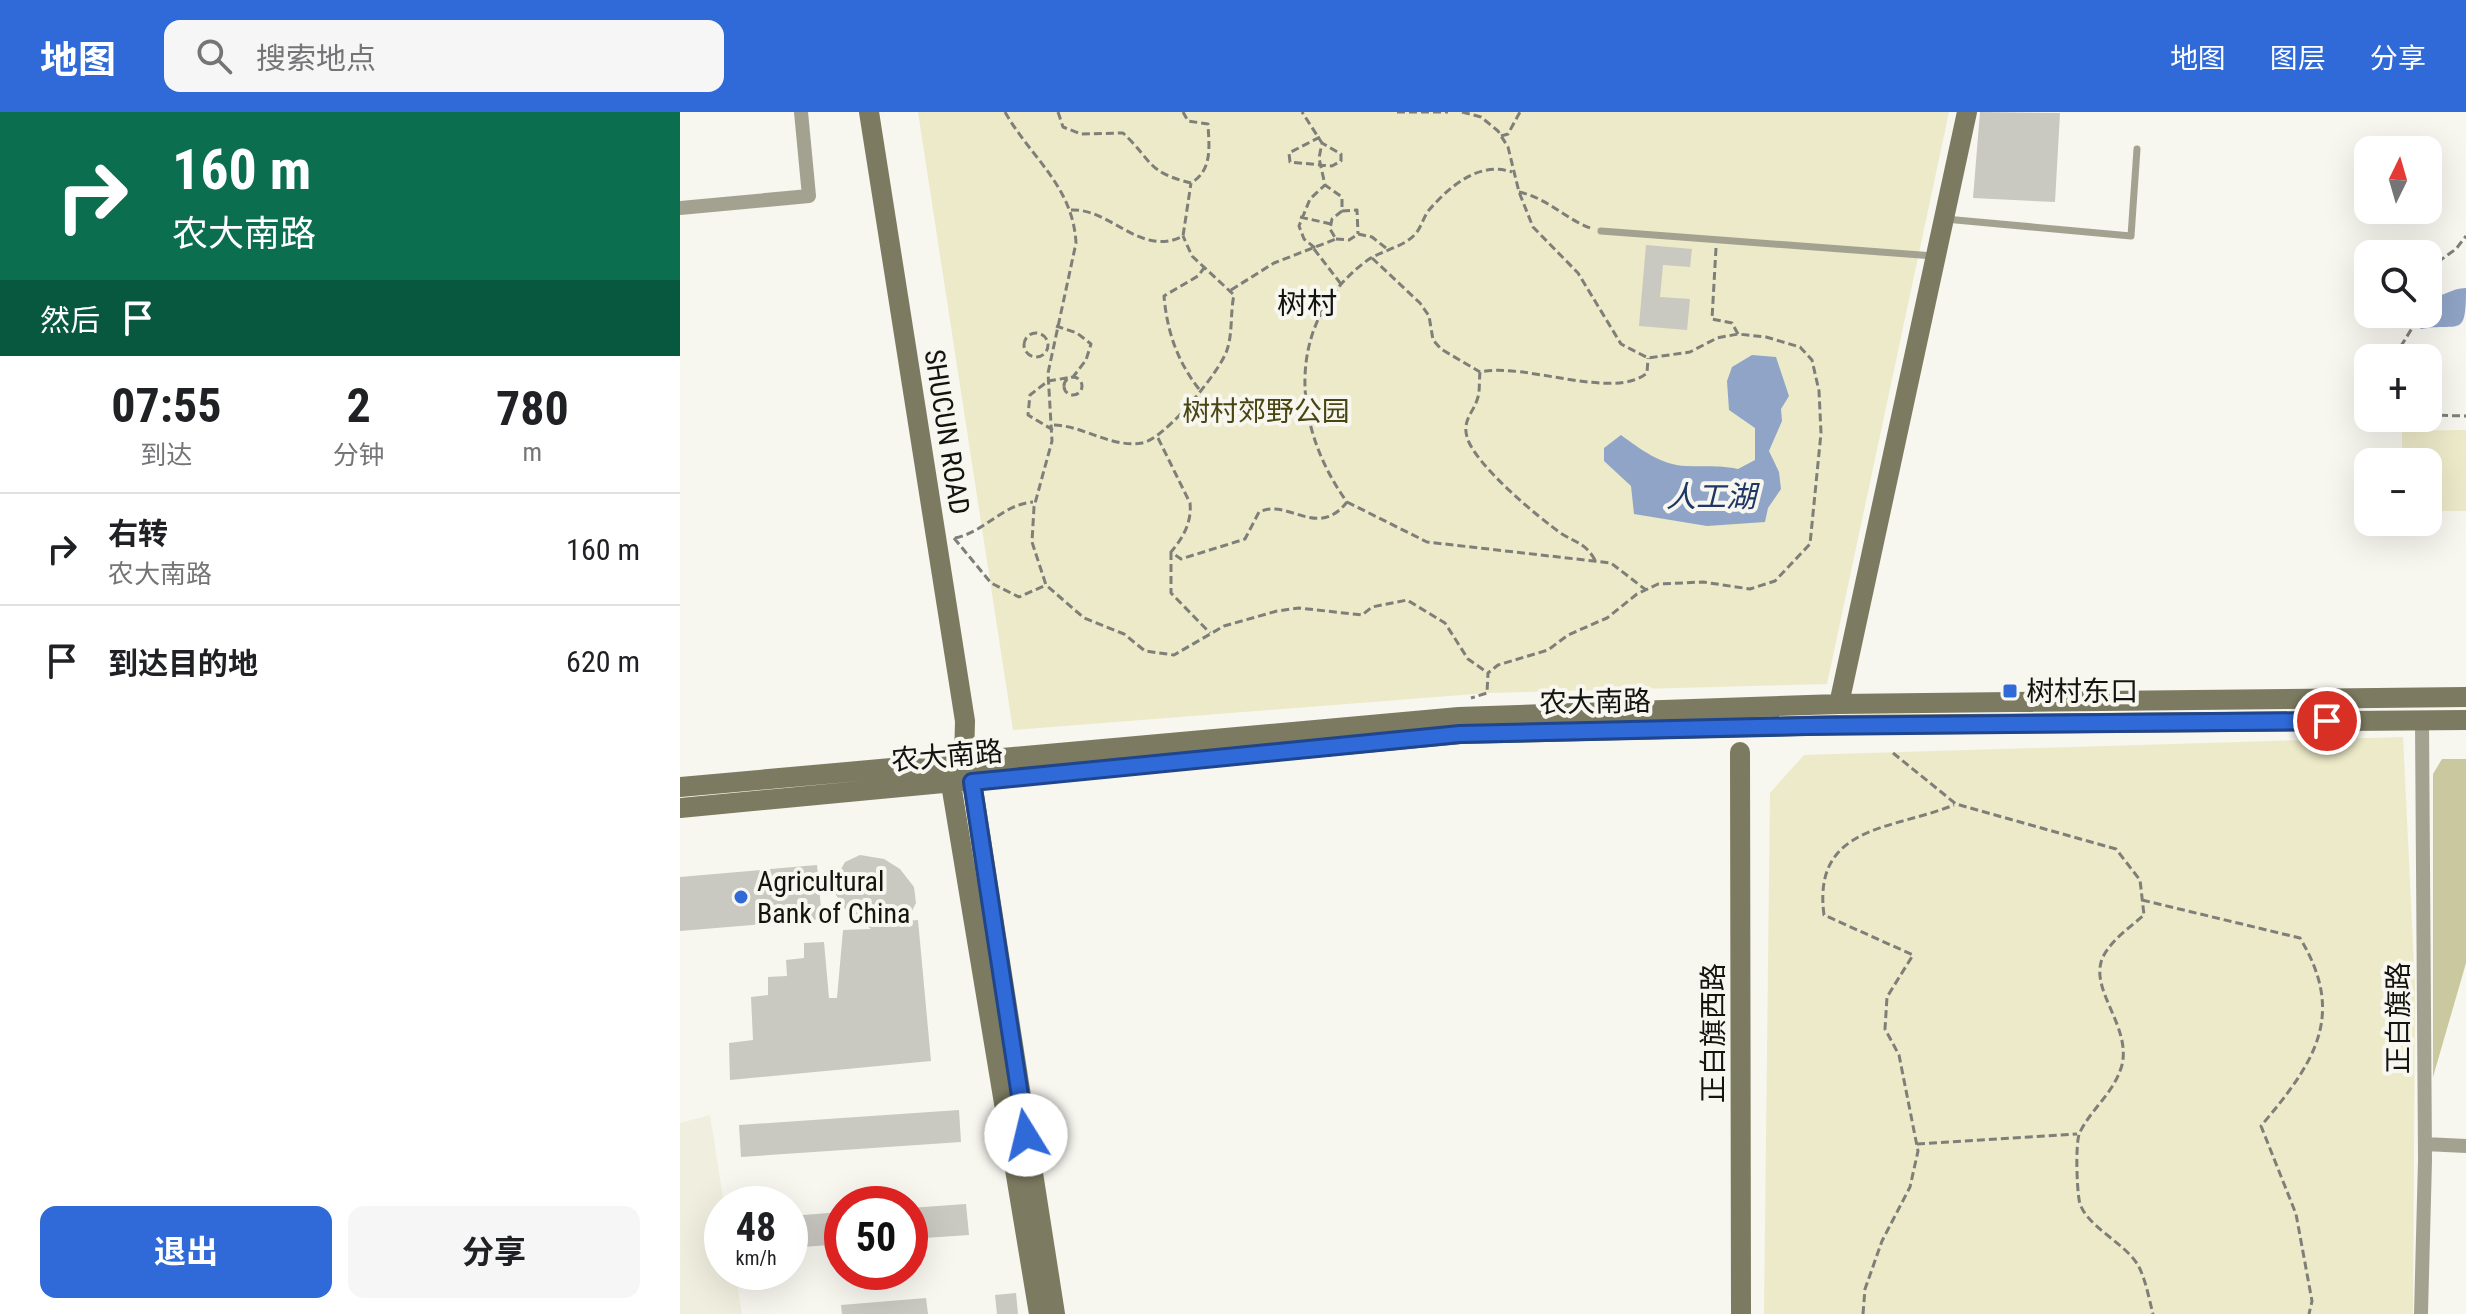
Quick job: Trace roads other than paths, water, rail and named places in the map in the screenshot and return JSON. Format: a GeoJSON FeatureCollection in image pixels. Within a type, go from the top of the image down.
{"type":"FeatureCollection","features":[{"type":"Feature","properties":{"kind":"main road","name":"SHUCUN ROAD"},"geometry":{"type":"LineString","coordinates":[[869,112],[944,538],[965,721],[964,760],[972,782],[1055,1314]]}},
{"type":"Feature","properties":{"kind":"main road"},"geometry":{"type":"LineString","coordinates":[[1839,704],[1967,112]]}},
{"type":"Feature","properties":{"kind":"main road","name":"农大南路"},"geometry":{"type":"LineString","coordinates":[[680,787],[1459,717],[1839,704],[2466,697]]}},
{"type":"Feature","properties":{"kind":"main road","name":"农大南路"},"geometry":{"type":"LineString","coordinates":[[680,808],[1460,734],[1807,726],[2466,720]]}},
{"type":"Feature","properties":{"kind":"main road","name":"正白旗西路"},"geometry":{"type":"LineString","coordinates":[[1740,752],[1741,1314]]}},
{"type":"Feature","properties":{"kind":"main road","name":"SHUCUN ROAD"},"geometry":{"type":"LineString","coordinates":[[951,784],[964,760]]}},
{"type":"Feature","properties":{"kind":"main road"},"geometry":{"type":"LineString","coordinates":[[951,784],[1039,1314]]}},
{"type":"Feature","properties":{"kind":"street"},"geometry":{"type":"LineString","coordinates":[[680,208],[809,196],[801,112]]}},
{"type":"Feature","properties":{"kind":"street","name":"正白旗路"},"geometry":{"type":"LineString","coordinates":[[2421,1314],[2425,1144],[2422,721]]}},
{"type":"Feature","properties":{"kind":"street"},"geometry":{"type":"LineString","coordinates":[[2425,1144],[2466,1146]]}},
{"type":"Feature","properties":{"kind":"lane"},"geometry":{"type":"LineString","coordinates":[[1943,219],[2131,236],[2137,149]]}},
{"type":"Feature","properties":{"kind":"lane"},"geometry":{"type":"LineString","coordinates":[[1601,231],[1935,257]]}},
{"type":"Feature","properties":{"kind":"water"},"geometry":{"type":"Polygon","coordinates":[[[2466,288],[2462,322],[2452,327],[2442,327],[2442,295],[2466,288]]]}},
{"type":"Feature","properties":{"kind":"water","name":"人工湖"},"geometry":{"type":"Polygon","coordinates":[[[1752,355],[1776,357],[1789,396],[1781,409],[1782,421],[1769,451],[1779,472],[1781,489],[1768,508],[1765,522],[1707,526],[1634,514],[1631,486],[1604,461],[1604,448],[1621,435],[1651,455],[1677,465],[1738,469],[1755,460],[1755,428],[1729,410],[1727,381],[1732,367],[1752,355]]]}},
{"type":"Feature","properties":{"kind":"place","name":"树村东口"},"geometry":{"type":"Point","coordinates":[2010,691]}},
{"type":"Feature","properties":{"kind":"place","name":"Agricultural Bank of China"},"geometry":{"type":"Point","coordinates":[741,897]}},
{"type":"Feature","properties":{"kind":"district","name":"树村"},"geometry":{"type":"Point","coordinates":[1307,303]}},
{"type":"Feature","properties":{"kind":"park label","name":"树村郊野公园"},"geometry":{"type":"Point","coordinates":[1266,411]}}]}
